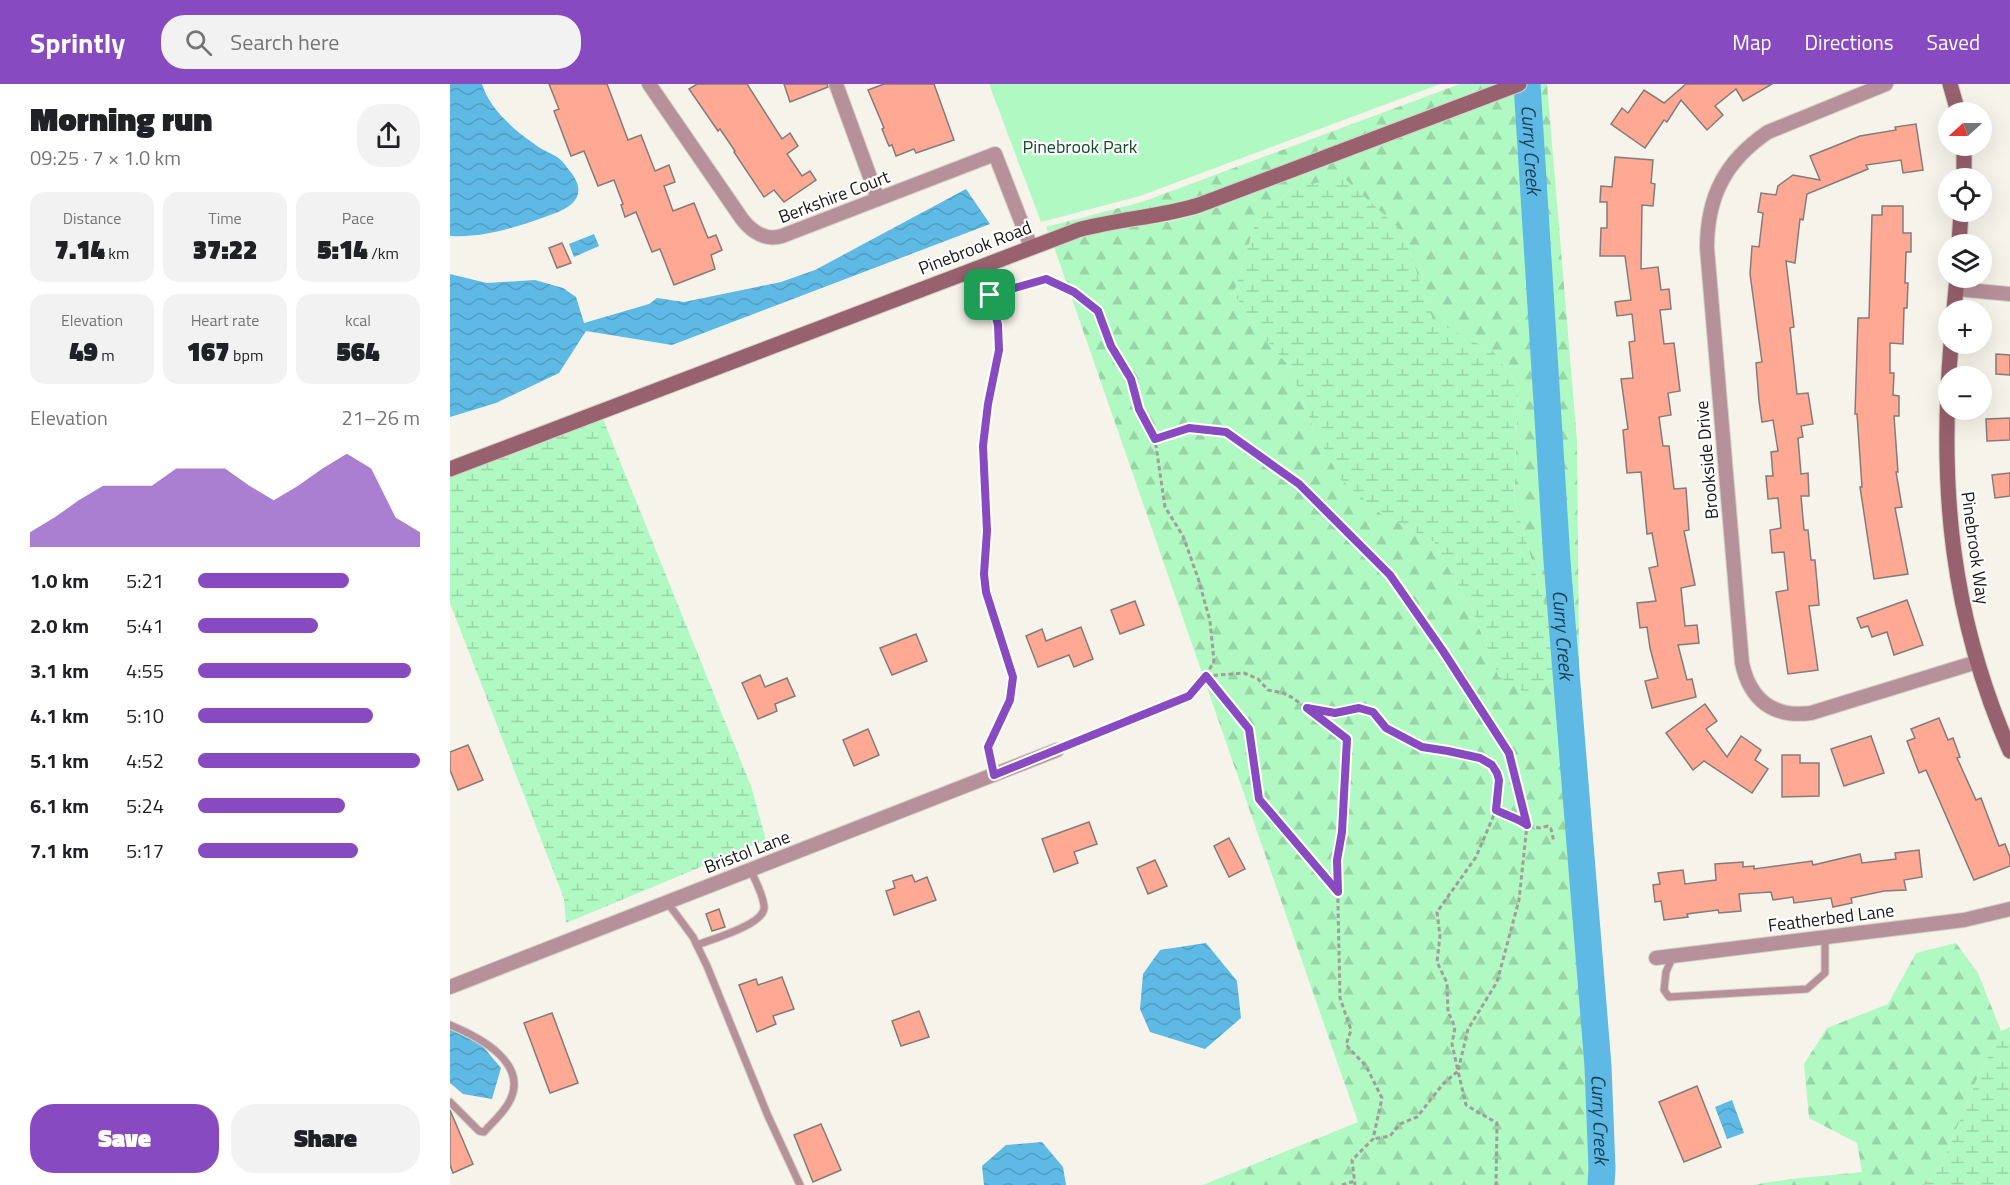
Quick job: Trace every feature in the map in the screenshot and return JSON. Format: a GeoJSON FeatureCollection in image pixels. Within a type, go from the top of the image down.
{"type":"FeatureCollection","features":[{"type":"Feature","properties":{"kind":"street","name":"Berkshire Court"},"geometry":{"type":"LineString","coordinates":[[649,84],[742,219],[760,235],[771,238],[782,236],[995,154],[1031,247]]}},
{"type":"Feature","properties":{"kind":"street"},"geometry":{"type":"LineString","coordinates":[[836,84],[878,199]]}},
{"type":"Feature","properties":{"kind":"street","name":"Pinebrook Road"},"geometry":{"type":"LineString","coordinates":[[450,469],[1031,247],[1098,224],[1171,213],[1200,205],[1519,84]]}},
{"type":"Feature","properties":{"kind":"street","name":"Brookside Drive"},"geometry":{"type":"LineString","coordinates":[[1886,84],[1768,132],[1753,142],[1730,166],[1713,200],[1709,217],[1707,248],[1742,663],[1750,688],[1759,699],[1783,714],[1796,715],[1811,713],[1977,663]]}},
{"type":"Feature","properties":{"kind":"street"},"geometry":{"type":"LineString","coordinates":[[1950,84],[1955,102]]}},
{"type":"Feature","properties":{"kind":"street"},"geometry":{"type":"LineString","coordinates":[[1981,288],[2010,294]]}},
{"type":"Feature","properties":{"kind":"street","name":"Pinebrook Way"},"geometry":{"type":"LineString","coordinates":[[1950,354],[1947,488],[1957,576],[1977,663],[2010,751]]}},
{"type":"Feature","properties":{"kind":"street","name":"Bristol Lane"},"geometry":{"type":"LineString","coordinates":[[450,987],[1057,750]]}},
{"type":"Feature","properties":{"kind":"street","name":"Featherbed Lane"},"geometry":{"type":"LineString","coordinates":[[1656,958],[1964,920],[2010,909]]}},
{"type":"Feature","properties":{"kind":"lane"},"geometry":{"type":"LineString","coordinates":[[982,266],[998,325],[999,350],[984,436],[987,531],[984,574],[986,592],[1013,677],[1010,700],[988,747],[994,775]]}},
{"type":"Feature","properties":{"kind":"lane"},"geometry":{"type":"LineString","coordinates":[[697,945],[748,925],[764,914],[764,907],[751,870]]}},
{"type":"Feature","properties":{"kind":"lane"},"geometry":{"type":"LineString","coordinates":[[667,902],[697,945],[768,1116],[800,1185]]}},
{"type":"Feature","properties":{"kind":"lane"},"geometry":{"type":"LineString","coordinates":[[1673,956],[1666,972],[1664,990],[1669,997],[1807,989],[1825,973],[1825,937]]}},
{"type":"Feature","properties":{"kind":"lane"},"geometry":{"type":"LineString","coordinates":[[450,1025],[496,1050],[510,1067],[515,1088],[508,1103],[484,1132],[479,1131],[450,1102]]}},
{"type":"Feature","properties":{"kind":"path"},"geometry":{"type":"LineString","coordinates":[[990,295],[1046,279],[1074,292],[1098,311],[1111,346],[1131,379],[1139,409],[1155,439],[1165,507],[1183,536],[1210,621],[1214,661],[1206,676],[1189,696],[1057,750]]}},
{"type":"Feature","properties":{"kind":"path"},"geometry":{"type":"LineString","coordinates":[[1155,439],[1189,428],[1226,432],[1299,484],[1390,575],[1443,651],[1509,753],[1527,825],[1519,900],[1497,982],[1468,1029],[1458,1071],[1443,1084],[1417,1117],[1400,1124],[1390,1136],[1373,1139]]}},
{"type":"Feature","properties":{"kind":"path"},"geometry":{"type":"LineString","coordinates":[[1206,676],[1244,673],[1258,679],[1268,690],[1282,693],[1307,708],[1347,739],[1342,832],[1337,860],[1340,998],[1350,1030],[1346,1045],[1366,1066],[1382,1098],[1373,1139],[1352,1160],[1355,1183],[1342,1185]]}},
{"type":"Feature","properties":{"kind":"path"},"geometry":{"type":"LineString","coordinates":[[1206,676],[1249,729],[1259,799],[1338,892]]}},
{"type":"Feature","properties":{"kind":"path"},"geometry":{"type":"LineString","coordinates":[[1307,708],[1335,713],[1359,708],[1373,712],[1386,728],[1422,747],[1480,758],[1492,765],[1497,773],[1499,780],[1496,810],[1476,857],[1437,912],[1440,936],[1437,962],[1447,983],[1448,1012],[1455,1027],[1452,1044],[1466,1105],[1497,1123],[1496,1185]]}},
{"type":"Feature","properties":{"kind":"path"},"geometry":{"type":"LineString","coordinates":[[1496,810],[1511,818],[1518,818],[1527,825],[1539,828],[1548,826],[1554,842]]}},
{"type":"Feature","properties":{"kind":"green space","name":"Pinebrook Park"},"geometry":{"type":"Polygon","coordinates":[[[989,84],[1440,84],[1140,196],[1041,222],[989,84]]]}},
{"type":"Feature","properties":{"kind":"green space"},"geometry":{"type":"Polygon","coordinates":[[[1460,84],[1496,84],[1197,198],[1097,217],[1048,232],[1046,227],[1142,202],[1460,84]]]}},
{"type":"Feature","properties":{"kind":"green space"},"geometry":{"type":"Polygon","coordinates":[[[1541,84],[1547,84],[1577,441],[1580,774],[1613,1185],[1203,1185],[1358,1122],[1054,247],[1100,232],[1172,221],[1202,213],[1541,84]],[[1293,187],[1255,224],[1234,294],[1260,333],[1289,366],[1314,429],[1380,513],[1434,542],[1472,610],[1499,677],[1543,599],[1514,499],[1518,386],[1494,352],[1433,321],[1403,232],[1293,187]]]}},
{"type":"Feature","properties":{"kind":"green space"},"geometry":{"type":"Polygon","coordinates":[[[1344,178],[1403,232],[1433,320],[1494,352],[1518,386],[1514,499],[1543,599],[1560,670],[1533,697],[1499,677],[1472,610],[1434,542],[1380,513],[1340,479],[1314,429],[1289,366],[1260,333],[1234,294],[1255,224],[1293,187],[1344,178]]]}},
{"type":"Feature","properties":{"kind":"green space"},"geometry":{"type":"Polygon","coordinates":[[[603,419],[751,786],[766,840],[566,923],[564,899],[450,603],[450,477],[603,419]]]}},
{"type":"Feature","properties":{"kind":"green space"},"geometry":{"type":"Polygon","coordinates":[[[1956,943],[1978,973],[2001,1031],[1977,1079],[1941,1166],[1925,1185],[1753,1185],[1862,1172],[1857,1143],[1809,1118],[1804,1064],[1827,1028],[1888,1004],[1916,953],[1956,943]]]}},
{"type":"Feature","properties":{"kind":"green space"},"geometry":{"type":"Polygon","coordinates":[[[2010,1027],[2010,1185],[1925,1185],[1941,1166],[1977,1079],[2001,1031],[2010,1027]]]}},
{"type":"Feature","properties":{"kind":"water"},"geometry":{"type":"Polygon","coordinates":[[[450,84],[482,84],[496,110],[510,125],[536,145],[559,158],[578,185],[577,197],[568,207],[515,227],[477,235],[450,236],[450,84]]]}},
{"type":"Feature","properties":{"kind":"water"},"geometry":{"type":"Polygon","coordinates":[[[966,189],[990,224],[672,345],[586,331],[559,373],[496,403],[450,417],[450,274],[487,283],[535,280],[563,288],[576,297],[584,323],[649,304],[657,298],[684,302],[781,282],[815,270],[966,189]]]}},
{"type":"Feature","properties":{"kind":"water"},"geometry":{"type":"Polygon","coordinates":[[[594,234],[599,246],[574,257],[569,244],[594,234]]]}},
{"type":"Feature","properties":{"kind":"water"},"geometry":{"type":"Polygon","coordinates":[[[1206,943],[1237,981],[1241,1018],[1205,1049],[1150,1032],[1140,1009],[1143,974],[1160,950],[1206,943]]]}},
{"type":"Feature","properties":{"kind":"water"},"geometry":{"type":"Polygon","coordinates":[[[450,1029],[480,1043],[501,1068],[492,1099],[463,1094],[450,1083],[450,1029]]]}},
{"type":"Feature","properties":{"kind":"water"},"geometry":{"type":"Polygon","coordinates":[[[1732,1100],[1744,1133],[1727,1139],[1715,1107],[1732,1100]]]}},
{"type":"Feature","properties":{"kind":"water"},"geometry":{"type":"Polygon","coordinates":[[[1042,1142],[1063,1167],[1066,1185],[984,1185],[982,1166],[1006,1145],[1042,1142]]]}},
{"type":"Feature","properties":{"kind":"building"},"geometry":{"type":"Polygon","coordinates":[[[549,84],[607,84],[628,140],[641,135],[655,171],[669,165],[675,182],[664,186],[673,211],[694,203],[708,238],[716,235],[722,250],[711,255],[715,269],[674,285],[660,249],[652,252],[636,212],[625,217],[614,180],[598,186],[584,151],[571,156],[554,111],[559,109],[549,84]]]}},
{"type":"Feature","properties":{"kind":"building"},"geometry":{"type":"Polygon","coordinates":[[[697,84],[747,84],[782,139],[790,133],[798,146],[787,154],[802,176],[810,171],[816,180],[784,202],[774,190],[764,197],[720,129],[718,131],[689,89],[697,84]]]}},
{"type":"Feature","properties":{"kind":"building"},"geometry":{"type":"Polygon","coordinates":[[[784,84],[827,84],[828,87],[790,102],[784,84]]]}},
{"type":"Feature","properties":{"kind":"building"},"geometry":{"type":"Polygon","coordinates":[[[884,84],[934,84],[954,140],[916,153],[914,149],[896,156],[892,145],[889,146],[868,90],[884,84]]]}},
{"type":"Feature","properties":{"kind":"building"},"geometry":{"type":"Polygon","coordinates":[[[1686,84],[1772,84],[1743,101],[1736,89],[1715,106],[1723,115],[1707,130],[1681,100],[1667,122],[1664,120],[1645,148],[1611,124],[1622,108],[1628,113],[1644,90],[1664,103],[1686,84]]]}},
{"type":"Feature","properties":{"kind":"building"},"geometry":{"type":"Polygon","coordinates":[[[1916,124],[1923,170],[1903,173],[1901,160],[1866,165],[1868,169],[1807,194],[1803,220],[1800,219],[1795,263],[1786,261],[1794,327],[1790,328],[1797,394],[1808,393],[1813,424],[1801,426],[1803,437],[1798,438],[1801,474],[1808,473],[1809,496],[1801,496],[1804,530],[1808,530],[1811,560],[1815,560],[1819,605],[1809,606],[1818,670],[1788,674],[1776,592],[1788,590],[1784,552],[1772,553],[1770,530],[1781,528],[1778,498],[1768,499],[1766,476],[1773,476],[1771,452],[1778,451],[1773,420],[1762,422],[1756,363],[1762,362],[1750,274],[1752,246],[1759,247],[1763,213],[1758,212],[1761,193],[1776,195],[1778,186],[1793,175],[1820,180],[1810,156],[1860,136],[1916,124]]]}},
{"type":"Feature","properties":{"kind":"building"},"geometry":{"type":"Polygon","coordinates":[[[1615,157],[1653,160],[1651,183],[1655,184],[1653,206],[1642,205],[1641,269],[1658,267],[1661,290],[1669,289],[1671,309],[1660,310],[1664,344],[1674,343],[1680,391],[1668,393],[1671,415],[1659,417],[1663,446],[1669,446],[1674,489],[1686,488],[1689,530],[1684,531],[1695,585],[1681,588],[1685,626],[1697,625],[1699,643],[1678,645],[1687,680],[1692,679],[1696,697],[1652,708],[1645,681],[1658,678],[1647,627],[1640,628],[1637,603],[1656,601],[1649,568],[1658,566],[1652,533],[1647,534],[1641,472],[1627,473],[1623,430],[1628,429],[1621,379],[1633,378],[1629,342],[1635,341],[1632,314],[1617,316],[1615,302],[1631,300],[1625,256],[1600,256],[1601,228],[1607,228],[1607,202],[1600,202],[1601,186],[1612,187],[1615,157]]]}},
{"type":"Feature","properties":{"kind":"building"},"geometry":{"type":"Polygon","coordinates":[[[1882,206],[1903,206],[1903,233],[1911,233],[1911,252],[1906,252],[1905,283],[1908,283],[1907,308],[1904,308],[1903,344],[1890,343],[1890,373],[1894,373],[1893,395],[1899,396],[1899,416],[1894,416],[1898,472],[1896,472],[1902,507],[1895,508],[1908,574],[1874,579],[1860,487],[1862,487],[1857,414],[1855,414],[1858,318],[1869,318],[1872,215],[1882,215],[1882,206]]]}},
{"type":"Feature","properties":{"kind":"building"},"geometry":{"type":"Polygon","coordinates":[[[562,243],[571,263],[557,268],[549,248],[562,243]]]}},
{"type":"Feature","properties":{"kind":"building"},"geometry":{"type":"Polygon","coordinates":[[[1996,354],[2010,355],[2010,375],[1996,374],[1996,354]]]}},
{"type":"Feature","properties":{"kind":"building"},"geometry":{"type":"Polygon","coordinates":[[[2010,418],[2010,440],[1987,441],[1986,420],[2010,418]]]}},
{"type":"Feature","properties":{"kind":"building"},"geometry":{"type":"Polygon","coordinates":[[[2010,473],[2010,496],[1995,498],[1992,475],[2010,473]]]}},
{"type":"Feature","properties":{"kind":"building"},"geometry":{"type":"Polygon","coordinates":[[[1907,600],[1923,645],[1894,655],[1887,632],[1872,637],[1868,626],[1861,628],[1857,618],[1907,600]]]}},
{"type":"Feature","properties":{"kind":"building"},"geometry":{"type":"Polygon","coordinates":[[[1135,601],[1144,625],[1120,634],[1111,610],[1135,601]]]}},
{"type":"Feature","properties":{"kind":"building"},"geometry":{"type":"Polygon","coordinates":[[[1081,627],[1093,659],[1074,667],[1069,655],[1038,667],[1026,636],[1042,629],[1046,641],[1081,627]]]}},
{"type":"Feature","properties":{"kind":"building"},"geometry":{"type":"Polygon","coordinates":[[[916,634],[927,661],[892,675],[880,648],[916,634]]]}},
{"type":"Feature","properties":{"kind":"building"},"geometry":{"type":"Polygon","coordinates":[[[760,675],[765,687],[787,678],[795,696],[775,704],[777,711],[758,719],[742,683],[760,675]]]}},
{"type":"Feature","properties":{"kind":"building"},"geometry":{"type":"Polygon","coordinates":[[[1705,704],[1717,721],[1706,729],[1727,757],[1741,736],[1761,750],[1755,760],[1768,769],[1752,793],[1704,761],[1693,770],[1666,733],[1705,704]]]}},
{"type":"Feature","properties":{"kind":"building"},"geometry":{"type":"Polygon","coordinates":[[[1939,718],[1948,740],[1953,738],[1960,757],[1957,758],[1976,800],[1981,798],[1999,846],[2005,844],[2010,857],[2010,866],[1974,880],[1926,770],[1919,773],[1907,741],[1915,738],[1911,729],[1939,718]]]}},
{"type":"Feature","properties":{"kind":"building"},"geometry":{"type":"Polygon","coordinates":[[[868,729],[879,755],[854,766],[843,740],[868,729]]]}},
{"type":"Feature","properties":{"kind":"building"},"geometry":{"type":"Polygon","coordinates":[[[1871,736],[1884,773],[1844,786],[1831,749],[1871,736]]]}},
{"type":"Feature","properties":{"kind":"building"},"geometry":{"type":"Polygon","coordinates":[[[468,745],[483,780],[458,790],[450,770],[450,752],[468,745]]]}},
{"type":"Feature","properties":{"kind":"building"},"geometry":{"type":"Polygon","coordinates":[[[1782,755],[1800,755],[1800,763],[1819,763],[1819,796],[1782,797],[1782,755]]]}},
{"type":"Feature","properties":{"kind":"building"},"geometry":{"type":"Polygon","coordinates":[[[1089,822],[1097,844],[1074,852],[1078,863],[1054,872],[1042,839],[1089,822]]]}},
{"type":"Feature","properties":{"kind":"building"},"geometry":{"type":"Polygon","coordinates":[[[1229,838],[1245,869],[1229,877],[1214,846],[1229,838]]]}},
{"type":"Feature","properties":{"kind":"building"},"geometry":{"type":"Polygon","coordinates":[[[1919,850],[1922,877],[1904,880],[1906,890],[1884,891],[1851,898],[1852,903],[1833,907],[1831,898],[1794,903],[1793,897],[1773,900],[1771,892],[1739,894],[1741,911],[1719,913],[1718,910],[1664,920],[1661,901],[1655,902],[1653,885],[1660,884],[1658,873],[1683,870],[1685,884],[1716,880],[1715,864],[1743,862],[1743,867],[1754,866],[1754,869],[1812,861],[1813,865],[1860,854],[1862,863],[1896,859],[1895,853],[1919,850]]]}},
{"type":"Feature","properties":{"kind":"building"},"geometry":{"type":"Polygon","coordinates":[[[1155,860],[1167,886],[1148,894],[1137,868],[1155,860]]]}},
{"type":"Feature","properties":{"kind":"building"},"geometry":{"type":"Polygon","coordinates":[[[912,875],[915,882],[927,877],[936,900],[894,915],[886,891],[895,888],[893,881],[912,875]]]}},
{"type":"Feature","properties":{"kind":"building"},"geometry":{"type":"Polygon","coordinates":[[[719,909],[725,927],[712,931],[706,914],[719,909]]]}},
{"type":"Feature","properties":{"kind":"building"},"geometry":{"type":"Polygon","coordinates":[[[782,977],[794,1009],[773,1016],[776,1024],[757,1032],[739,985],[756,979],[758,985],[782,977]]]}},
{"type":"Feature","properties":{"kind":"building"},"geometry":{"type":"Polygon","coordinates":[[[919,1011],[929,1037],[901,1046],[892,1021],[919,1011]]]}},
{"type":"Feature","properties":{"kind":"building"},"geometry":{"type":"Polygon","coordinates":[[[552,1013],[578,1083],[550,1093],[524,1023],[552,1013]]]}},
{"type":"Feature","properties":{"kind":"building"},"geometry":{"type":"Polygon","coordinates":[[[1697,1086],[1721,1147],[1684,1162],[1659,1102],[1697,1086]]]}},
{"type":"Feature","properties":{"kind":"building"},"geometry":{"type":"Polygon","coordinates":[[[450,1110],[473,1164],[453,1173],[450,1165],[450,1110]]]}},
{"type":"Feature","properties":{"kind":"building"},"geometry":{"type":"Polygon","coordinates":[[[821,1124],[841,1170],[813,1182],[794,1135],[821,1124]]]}},
{"type":"Feature","properties":{"kind":"waterway","name":"Curry Creek"},"geometry":{"type":"LineString","coordinates":[[1527,84],[1557,561],[1598,1066],[1601,1185]]}},
{"type":"Feature","properties":{"kind":"route"},"geometry":{"type":"LineString","coordinates":[[1046,279],[1074,292],[1098,311],[1111,346],[1131,379],[1139,409],[1155,439],[1189,428],[1226,432],[1299,484],[1390,575],[1443,651],[1509,753],[1527,825],[1518,818],[1511,818],[1496,810],[1499,780],[1497,773],[1492,765],[1480,758],[1422,747],[1386,728],[1373,712],[1359,708],[1335,713],[1307,708],[1347,739],[1346,787],[1337,860],[1338,892],[1259,799],[1249,729],[1206,676],[1189,696],[994,775],[988,747],[1010,700],[1013,677],[986,592],[984,574],[987,531],[984,427],[999,350],[998,325],[990,295],[1046,279]]}}]}
